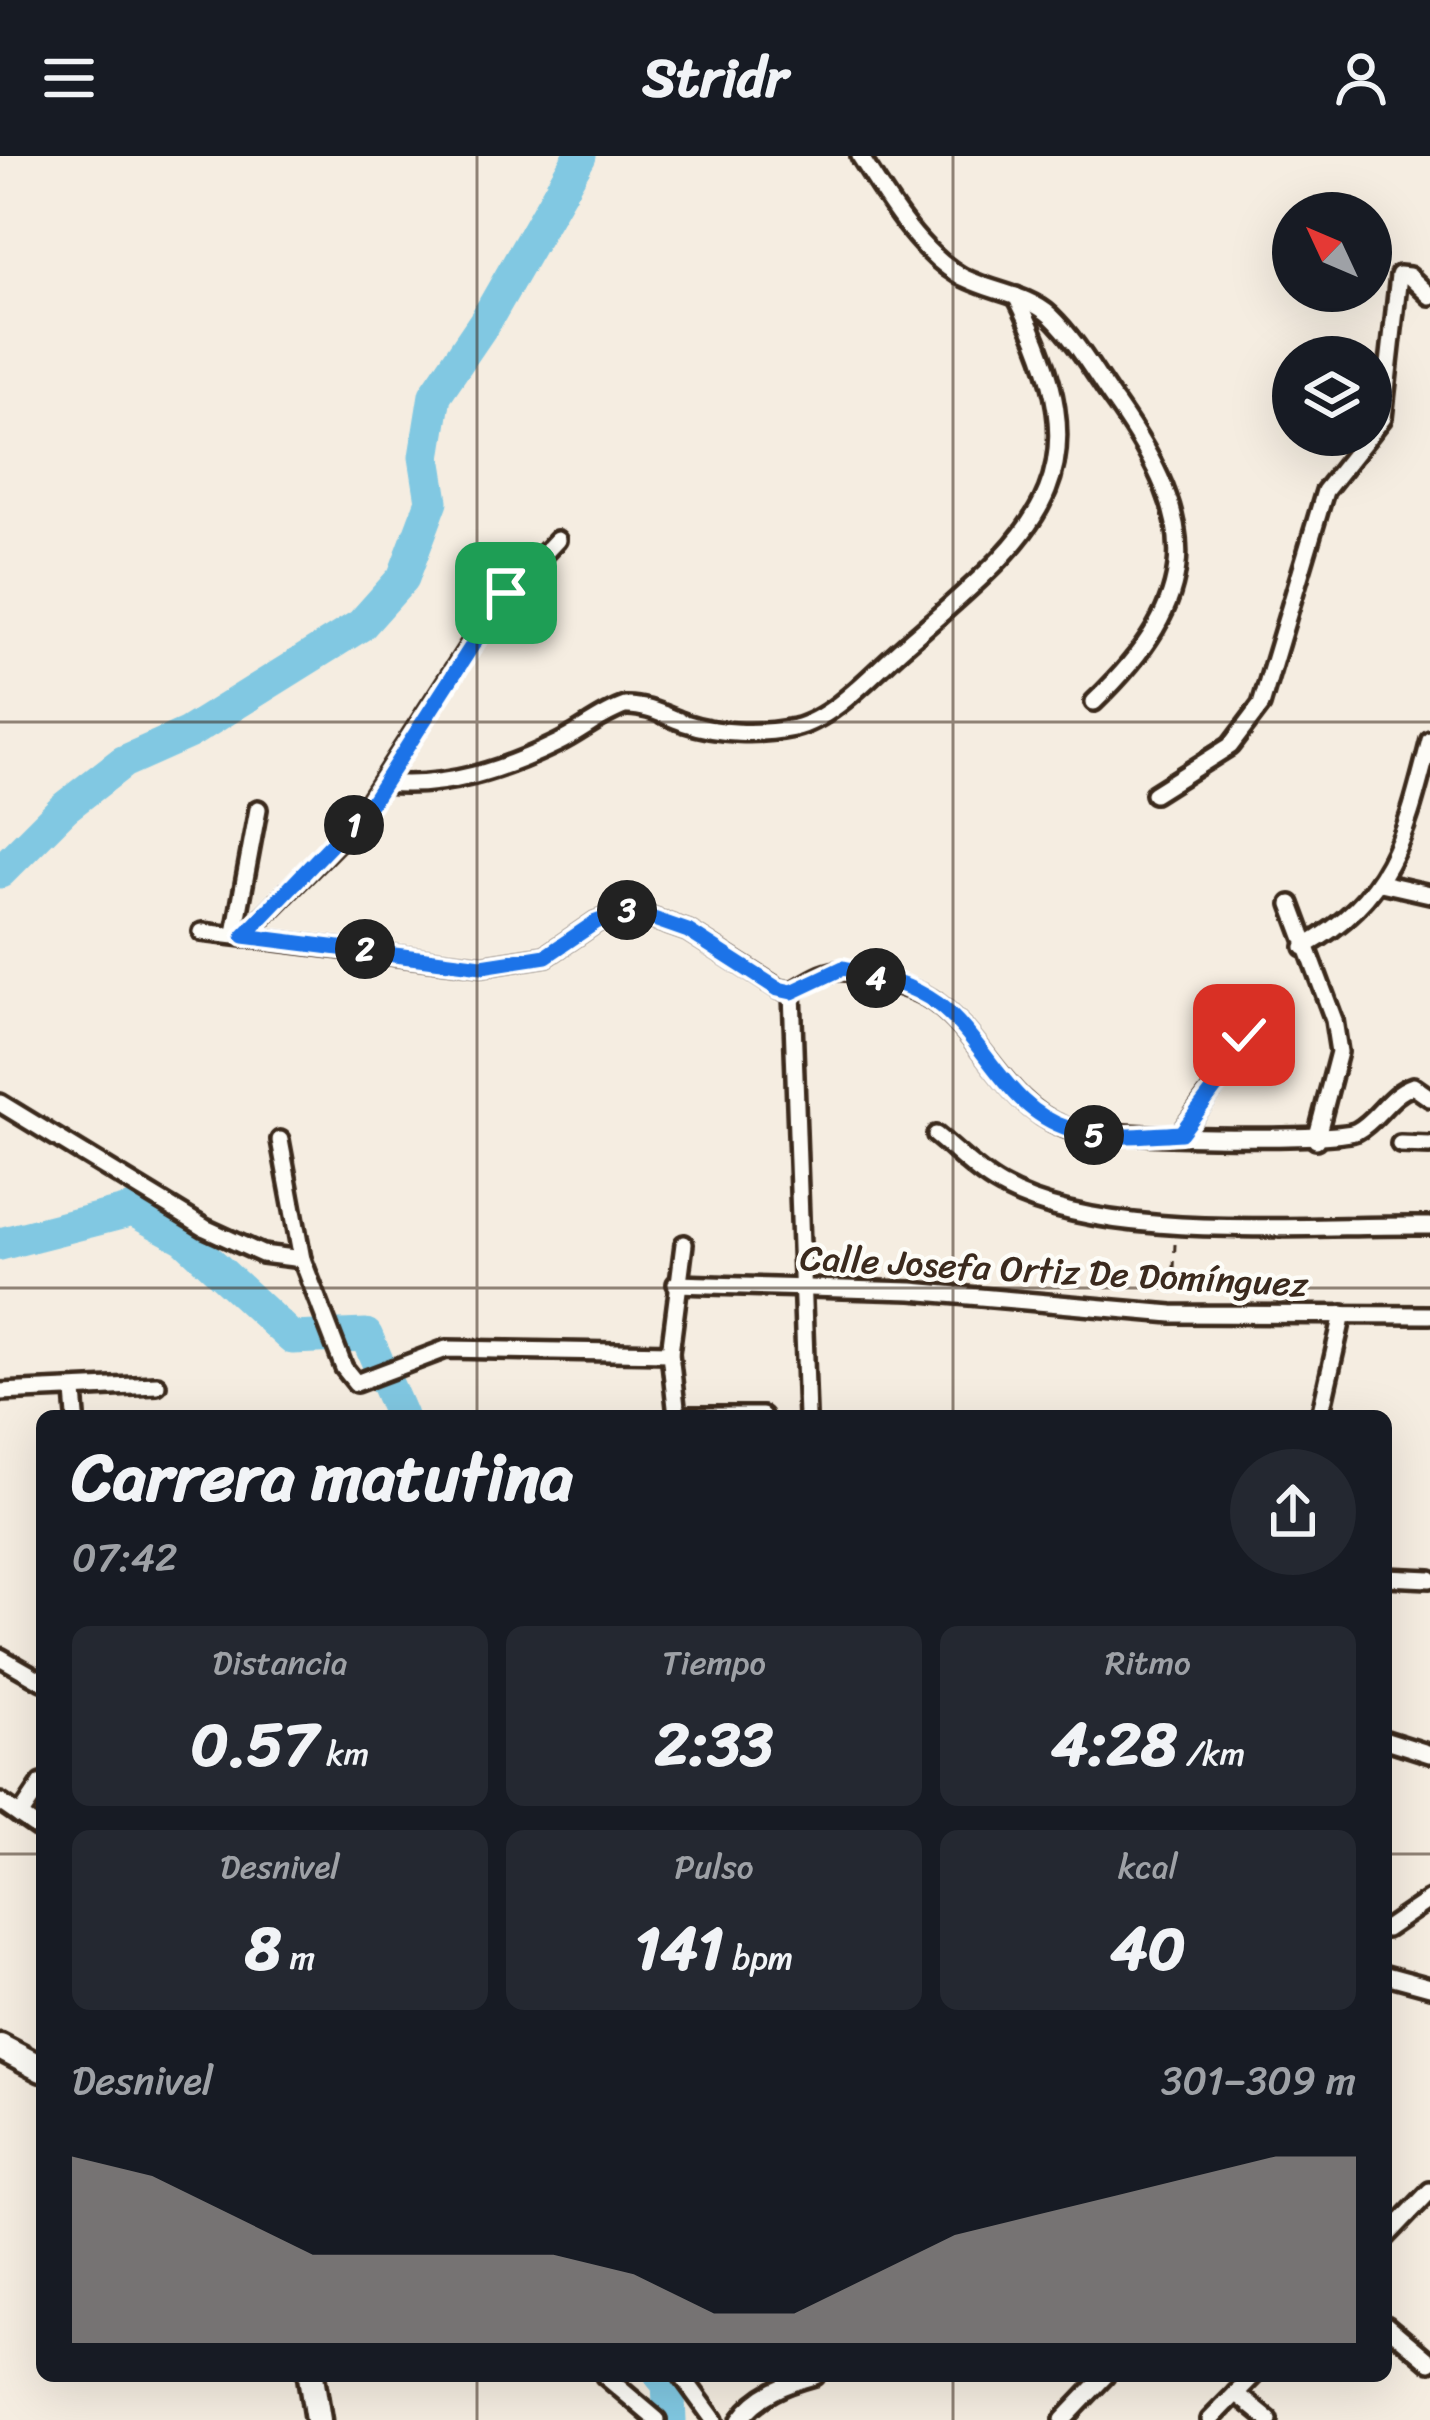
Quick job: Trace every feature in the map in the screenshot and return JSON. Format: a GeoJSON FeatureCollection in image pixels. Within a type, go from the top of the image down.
{"type":"FeatureCollection","features":[{"type":"Feature","properties":{"kind":"main road"},"geometry":{"type":"LineString","coordinates":[[0,2047],[36,2065]]}},
{"type":"Feature","properties":{"kind":"main road"},"geometry":{"type":"LineString","coordinates":[[312,2382],[318,2420]]}},
{"type":"Feature","properties":{"kind":"street"},"geometry":{"type":"LineString","coordinates":[[860,156],[943,264],[1049,314],[1066,332],[1143,442],[1170,499],[1179,552],[1166,612],[1143,652],[1094,702]]}},
{"type":"Feature","properties":{"kind":"street"},"geometry":{"type":"LineString","coordinates":[[1154,794],[1230,746],[1261,705],[1325,491],[1384,418],[1399,274],[1406,274],[1430,296]]}},
{"type":"Feature","properties":{"kind":"street"},"geometry":{"type":"LineString","coordinates":[[384,783],[419,787],[458,781],[557,744],[625,706],[723,731],[794,728],[825,711],[985,577],[1030,528],[1045,503],[1055,465],[1053,387],[1040,343],[1016,296]]}},
{"type":"Feature","properties":{"kind":"street"},"geometry":{"type":"LineString","coordinates":[[240,934],[353,826],[495,606],[556,540]]}},
{"type":"Feature","properties":{"kind":"street"},"geometry":{"type":"LineString","coordinates":[[1304,946],[1345,922],[1381,883],[1403,837],[1430,740]]}},
{"type":"Feature","properties":{"kind":"street"},"geometry":{"type":"LineString","coordinates":[[240,934],[258,809]]}},
{"type":"Feature","properties":{"kind":"street"},"geometry":{"type":"LineString","coordinates":[[1381,883],[1430,894]]}},
{"type":"Feature","properties":{"kind":"street"},"geometry":{"type":"LineString","coordinates":[[1291,904],[1334,1020],[1339,1052],[1316,1140]]}},
{"type":"Feature","properties":{"kind":"street"},"geometry":{"type":"LineString","coordinates":[[202,932],[482,966],[546,956],[596,922],[628,910],[688,931],[767,985],[792,992],[843,968],[914,990],[951,1016],[1022,1101],[1049,1120],[1088,1134],[1316,1140],[1358,1131],[1401,1090],[1413,1086],[1430,1098]]}},
{"type":"Feature","properties":{"kind":"street"},"geometry":{"type":"LineString","coordinates":[[792,992],[807,1410]]}},
{"type":"Feature","properties":{"kind":"street"},"geometry":{"type":"LineString","coordinates":[[1181,1133],[1234,1060],[1248,1020]]}},
{"type":"Feature","properties":{"kind":"street"},"geometry":{"type":"LineString","coordinates":[[0,1103],[218,1234],[262,1254],[302,1259]]}},
{"type":"Feature","properties":{"kind":"street"},"geometry":{"type":"LineString","coordinates":[[936,1135],[998,1185],[1032,1200],[1096,1216],[1175,1223],[1430,1226]]}},
{"type":"Feature","properties":{"kind":"street"},"geometry":{"type":"LineString","coordinates":[[280,1140],[302,1259],[344,1368],[356,1383],[446,1349],[670,1353]]}},
{"type":"Feature","properties":{"kind":"street"},"geometry":{"type":"LineString","coordinates":[[1400,1144],[1430,1144]]}},
{"type":"Feature","properties":{"kind":"street"},"geometry":{"type":"LineString","coordinates":[[676,1410],[670,1353],[684,1244]]}},
{"type":"Feature","properties":{"kind":"street","name":"Calle Josefa Ortiz De Domínguez"},"geometry":{"type":"LineString","coordinates":[[676,1284],[963,1294],[1172,1314],[1430,1315]]}},
{"type":"Feature","properties":{"kind":"street"},"geometry":{"type":"LineString","coordinates":[[1321,1410],[1343,1314]]}},
{"type":"Feature","properties":{"kind":"street"},"geometry":{"type":"LineString","coordinates":[[0,1392],[157,1385]]}},
{"type":"Feature","properties":{"kind":"street"},"geometry":{"type":"LineString","coordinates":[[74,1392],[76,1410]]}},
{"type":"Feature","properties":{"kind":"street"},"geometry":{"type":"LineString","coordinates":[[1392,1577],[1430,1579]]}},
{"type":"Feature","properties":{"kind":"street"},"geometry":{"type":"LineString","coordinates":[[0,1657],[36,1678]]}},
{"type":"Feature","properties":{"kind":"street"},"geometry":{"type":"LineString","coordinates":[[1392,1742],[1430,1754]]}},
{"type":"Feature","properties":{"kind":"street"},"geometry":{"type":"LineString","coordinates":[[20,1816],[36,1792]]}},
{"type":"Feature","properties":{"kind":"street"},"geometry":{"type":"LineString","coordinates":[[0,1802],[36,1827]]}},
{"type":"Feature","properties":{"kind":"street"},"geometry":{"type":"LineString","coordinates":[[1392,1925],[1430,1900]]}},
{"type":"Feature","properties":{"kind":"street"},"geometry":{"type":"LineString","coordinates":[[1392,1977],[1430,1987]]}},
{"type":"Feature","properties":{"kind":"street"},"geometry":{"type":"LineString","coordinates":[[1392,2230],[1430,2191]]}},
{"type":"Feature","properties":{"kind":"street"},"geometry":{"type":"LineString","coordinates":[[1392,2330],[1430,2362]]}},
{"type":"Feature","properties":{"kind":"street"},"geometry":{"type":"LineString","coordinates":[[612,2382],[657,2420]]}},
{"type":"Feature","properties":{"kind":"street"},"geometry":{"type":"LineString","coordinates":[[686,2382],[714,2420]]}},
{"type":"Feature","properties":{"kind":"street"},"geometry":{"type":"LineString","coordinates":[[740,2420],[749,2408],[792,2382]]}},
{"type":"Feature","properties":{"kind":"street"},"geometry":{"type":"LineString","coordinates":[[1063,2420],[1099,2382]]}},
{"type":"Feature","properties":{"kind":"street"},"geometry":{"type":"LineString","coordinates":[[1210,2420],[1246,2382]]}},
{"type":"Feature","properties":{"kind":"street"},"geometry":{"type":"LineString","coordinates":[[1236,2393],[1269,2420]]}},
{"type":"Feature","properties":{"kind":"path"},"geometry":{"type":"LineString","coordinates":[[1172,1314],[1175,1223]]}},
{"type":"Feature","properties":{"kind":"waterway"},"geometry":{"type":"LineString","coordinates":[[0,872],[64,808],[123,762],[188,733],[361,625],[403,578],[432,501],[425,457],[435,395],[486,320],[580,156]]}},
{"type":"Feature","properties":{"kind":"waterway"},"geometry":{"type":"LineString","coordinates":[[0,1244],[133,1210],[184,1238],[292,1338],[366,1335],[398,1410]]}},
{"type":"Feature","properties":{"kind":"waterway"},"geometry":{"type":"LineString","coordinates":[[666,2382],[670,2420]]}},
{"type":"Feature","properties":{"kind":"route"},"geometry":{"type":"LineString","coordinates":[[506,593],[371,803],[244,936],[482,966],[546,956],[615,911],[638,912],[706,941],[750,975],[778,989],[792,992],[831,969],[843,968],[914,990],[951,1016],[1035,1112],[1088,1134],[1181,1133],[1234,1060],[1244,1035]]}}]}
